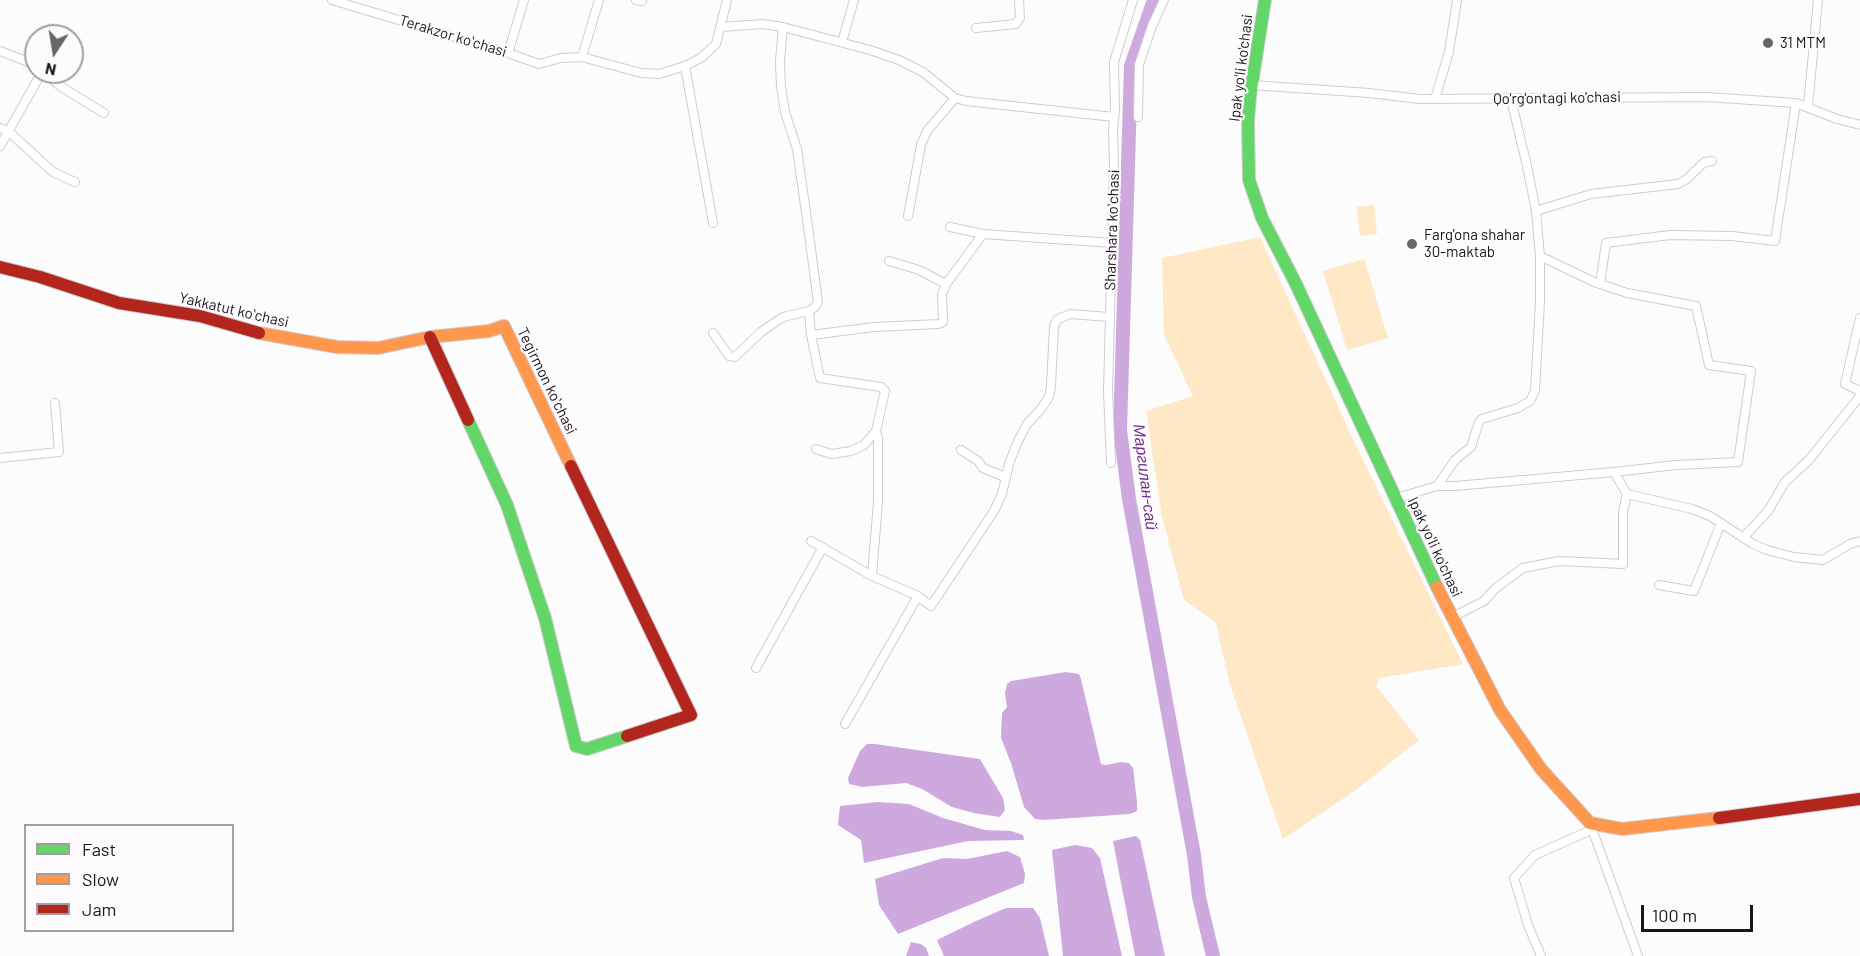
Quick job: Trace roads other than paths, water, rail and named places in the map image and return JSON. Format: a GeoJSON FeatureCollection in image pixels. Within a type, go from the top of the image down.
{"type":"FeatureCollection","features":[{"type":"Feature","properties":{"kind":"street","name":"Terakzor koʻchasi"},"geometry":{"type":"LineString","coordinates":[[332,0],[539,64],[561,58],[582,57]]}},
{"type":"Feature","properties":{"kind":"street"},"geometry":{"type":"LineString","coordinates":[[508,53],[524,0]]}},
{"type":"Feature","properties":{"kind":"street"},"geometry":{"type":"LineString","coordinates":[[599,0],[582,57],[640,73],[659,74],[701,58],[716,44],[727,0]]}},
{"type":"Feature","properties":{"kind":"street"},"geometry":{"type":"LineString","coordinates":[[636,0],[642,1]]}},
{"type":"Feature","properties":{"kind":"street"},"geometry":{"type":"LineString","coordinates":[[842,42],[854,0]]}},
{"type":"Feature","properties":{"kind":"street"},"geometry":{"type":"LineString","coordinates":[[976,28],[1016,24],[1020,18],[1019,0]]}},
{"type":"Feature","properties":{"kind":"street","name":"Sharshara koʻchasi"},"geometry":{"type":"LineString","coordinates":[[1112,463],[1108,391],[1114,62],[1133,0]]}},
{"type":"Feature","properties":{"kind":"street"},"geometry":{"type":"LineString","coordinates":[[1138,117],[1139,65],[1152,26],[1164,0]]}},
{"type":"Feature","properties":{"kind":"street","name":"Ipak yo'li ko'chasi"},"geometry":{"type":"LineString","coordinates":[[1265,0],[1251,85],[1248,122],[1249,180],[1262,218],[1295,282],[1451,618],[1500,710],[1541,769],[1591,826]]}},
{"type":"Feature","properties":{"kind":"street"},"geometry":{"type":"LineString","coordinates":[[1435,99],[1449,52],[1457,0]]}},
{"type":"Feature","properties":{"kind":"street"},"geometry":{"type":"LineString","coordinates":[[1808,106],[1818,0]]}},
{"type":"Feature","properties":{"kind":"street"},"geometry":{"type":"LineString","coordinates":[[721,27],[763,24],[783,27],[870,50],[923,72],[955,98],[966,102],[1114,117]]}},
{"type":"Feature","properties":{"kind":"street"},"geometry":{"type":"LineString","coordinates":[[713,333],[729,356],[735,357],[762,332],[783,317],[809,311],[818,302],[797,149],[785,112],[781,87],[780,61],[783,27]]}},
{"type":"Feature","properties":{"kind":"street"},"geometry":{"type":"LineString","coordinates":[[0,51],[24,60]]}},
{"type":"Feature","properties":{"kind":"street"},"geometry":{"type":"LineString","coordinates":[[685,66],[713,223]]}},
{"type":"Feature","properties":{"kind":"street"},"geometry":{"type":"LineString","coordinates":[[0,146],[4,130],[35,84]]}},
{"type":"Feature","properties":{"kind":"street"},"geometry":{"type":"LineString","coordinates":[[58,84],[104,113]]}},
{"type":"Feature","properties":{"kind":"street","name":"Qo'rg'ontagi ko'chasi"},"geometry":{"type":"LineString","coordinates":[[1251,85],[1435,99],[1706,97],[1796,103],[1837,119],[1860,125]]}},
{"type":"Feature","properties":{"kind":"street"},"geometry":{"type":"LineString","coordinates":[[908,216],[921,145],[927,131],[955,98]]}},
{"type":"Feature","properties":{"kind":"street"},"geometry":{"type":"LineString","coordinates":[[1437,486],[1455,460],[1471,447],[1482,419],[1518,408],[1530,401],[1535,391],[1540,256],[1536,211],[1511,99]]}},
{"type":"Feature","properties":{"kind":"street"},"geometry":{"type":"LineString","coordinates":[[1600,284],[1606,243],[1670,235],[1732,236],[1775,241],[1796,103]]}},
{"type":"Feature","properties":{"kind":"street"},"geometry":{"type":"LineString","coordinates":[[4,130],[53,172],[75,183]]}},
{"type":"Feature","properties":{"kind":"street"},"geometry":{"type":"LineString","coordinates":[[1536,211],[1591,194],[1678,184],[1687,179],[1705,162],[1712,161]]}},
{"type":"Feature","properties":{"kind":"street"},"geometry":{"type":"LineString","coordinates":[[950,227],[983,234],[1112,243]]}},
{"type":"Feature","properties":{"kind":"street"},"geometry":{"type":"LineString","coordinates":[[811,335],[943,322],[942,294],[946,284],[983,234]]}},
{"type":"Feature","properties":{"kind":"street"},"geometry":{"type":"LineString","coordinates":[[1396,498],[1437,486],[1676,465],[1738,462],[1751,371],[1709,365],[1696,306],[1627,293],[1600,284],[1540,256]]}},
{"type":"Feature","properties":{"kind":"street"},"geometry":{"type":"LineString","coordinates":[[889,261],[920,270],[946,284]]}},
{"type":"Feature","properties":{"kind":"street","name":"Yakkatut koʻchasi"},"geometry":{"type":"LineString","coordinates":[[0,267],[40,277],[119,303],[200,316],[249,331],[337,347],[378,348],[429,337]]}},
{"type":"Feature","properties":{"kind":"street"},"geometry":{"type":"LineString","coordinates":[[809,311],[811,335],[820,378],[881,387],[885,391],[876,431],[878,502],[872,576]]}},
{"type":"Feature","properties":{"kind":"street"},"geometry":{"type":"LineString","coordinates":[[811,541],[872,576],[918,596],[931,606],[994,510],[1002,494],[1005,477],[1017,443],[1027,424],[1049,397],[1052,386],[1054,326],[1058,319],[1070,314],[1109,317]]}},
{"type":"Feature","properties":{"kind":"street"},"geometry":{"type":"LineString","coordinates":[[1860,318],[1845,384],[1860,391]]}},
{"type":"Feature","properties":{"kind":"street","name":"Tegirmon koʻchasi"},"geometry":{"type":"LineString","coordinates":[[504,326],[691,715],[588,748],[576,746],[545,618],[507,505],[429,337],[489,331],[504,326]]}},
{"type":"Feature","properties":{"kind":"street"},"geometry":{"type":"LineString","coordinates":[[1743,538],[1768,511],[1785,482],[1809,460],[1860,396]]}},
{"type":"Feature","properties":{"kind":"street"},"geometry":{"type":"LineString","coordinates":[[0,458],[59,452],[55,403]]}},
{"type":"Feature","properties":{"kind":"street"},"geometry":{"type":"LineString","coordinates":[[816,449],[831,454],[851,452],[864,445],[876,431]]}},
{"type":"Feature","properties":{"kind":"street"},"geometry":{"type":"LineString","coordinates":[[961,450],[978,461],[983,468],[1005,477]]}},
{"type":"Feature","properties":{"kind":"street"},"geometry":{"type":"LineString","coordinates":[[1614,472],[1628,495],[1692,509],[1710,516],[1743,538],[1767,550],[1823,560],[1850,544],[1860,541]]}},
{"type":"Feature","properties":{"kind":"street"},"geometry":{"type":"LineString","coordinates":[[1451,618],[1484,602],[1496,588],[1523,568],[1559,561],[1623,564],[1623,512],[1628,495]]}},
{"type":"Feature","properties":{"kind":"street"},"geometry":{"type":"LineString","coordinates":[[1659,585],[1694,591],[1721,523]]}},
{"type":"Feature","properties":{"kind":"street"},"geometry":{"type":"LineString","coordinates":[[756,668],[823,547]]}},
{"type":"Feature","properties":{"kind":"street"},"geometry":{"type":"LineString","coordinates":[[845,724],[918,596]]}},
{"type":"Feature","properties":{"kind":"street"},"geometry":{"type":"LineString","coordinates":[[1541,956],[1528,926],[1514,878],[1535,855],[1591,826],[1622,829],[1666,825],[1860,799]]}},
{"type":"Feature","properties":{"kind":"street"},"geometry":{"type":"LineString","coordinates":[[1591,826],[1638,956]]}},
{"type":"Feature","properties":{"kind":"waterway","name":"Маргилан-сай"},"geometry":{"type":"LineString","coordinates":[[1154,0],[1131,66],[1120,430],[1129,499],[1194,855],[1199,897],[1213,956]]}},
{"type":"Feature","properties":{"kind":"place","name":"31 MTM"},"geometry":{"type":"Point","coordinates":[1768,43]}},
{"type":"Feature","properties":{"kind":"place","name":"Farg'ona shahar 30-maktab"},"geometry":{"type":"Point","coordinates":[1412,244]}}]}
